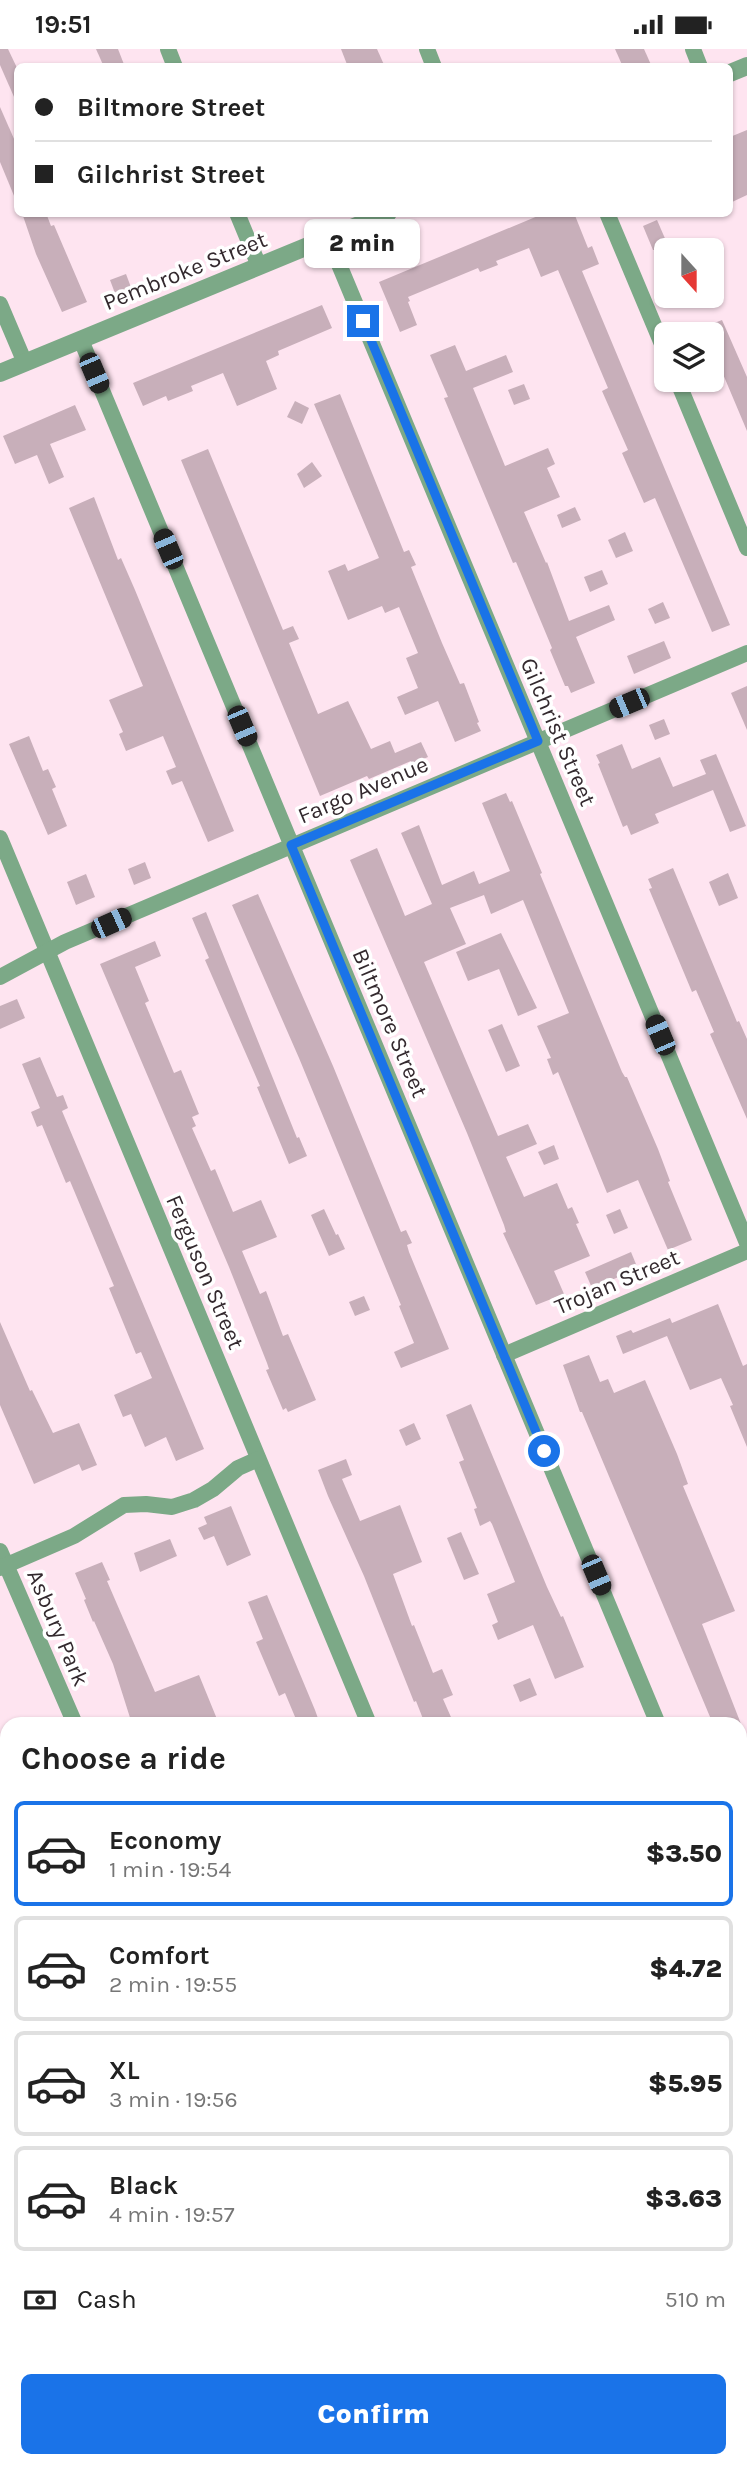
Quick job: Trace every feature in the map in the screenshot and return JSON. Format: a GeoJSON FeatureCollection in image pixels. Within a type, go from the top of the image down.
{"type":"FeatureCollection","features":[{"type":"Feature","properties":{"kind":"street"},"geometry":{"type":"LineString","coordinates":[[239,217],[259,267]]}},
{"type":"Feature","properties":{"kind":"street","name":"Pembroke Street"},"geometry":{"type":"LineString","coordinates":[[0,373],[378,217]]}},
{"type":"Feature","properties":{"kind":"street"},"geometry":{"type":"LineString","coordinates":[[609,217],[654,325]]}},
{"type":"Feature","properties":{"kind":"street","name":"Gilchrist Street"},"geometry":{"type":"LineString","coordinates":[[328,238],[747,1243]]}},
{"type":"Feature","properties":{"kind":"street"},"geometry":{"type":"LineString","coordinates":[[0,304],[25,363]]}},
{"type":"Feature","properties":{"kind":"street","name":"Biltmore Street"},"geometry":{"type":"LineString","coordinates":[[81,340],[655,1717]]}},
{"type":"Feature","properties":{"kind":"street"},"geometry":{"type":"LineString","coordinates":[[682,392],[747,548]]}},
{"type":"Feature","properties":{"kind":"street","name":"Fargo Avenue"},"geometry":{"type":"LineString","coordinates":[[0,977],[47,950],[747,653]]}},
{"type":"Feature","properties":{"kind":"street","name":"Ferguson Street"},"geometry":{"type":"LineString","coordinates":[[0,838],[366,1717]]}},
{"type":"Feature","properties":{"kind":"street","name":"Trojan Street"},"geometry":{"type":"LineString","coordinates":[[504,1355],[747,1251]]}},
{"type":"Feature","properties":{"kind":"street"},"geometry":{"type":"LineString","coordinates":[[2,1561],[74,1537],[124,1506],[146,1504],[172,1507],[194,1500],[213,1489],[238,1468],[258,1459]]}},
{"type":"Feature","properties":{"kind":"street","name":"Asbury Park"},"geometry":{"type":"LineString","coordinates":[[2,1561],[72,1717]]}},
{"type":"Feature","properties":{"kind":"building"},"geometry":{"type":"Polygon","coordinates":[[[0,49],[8,49],[15,63],[14,97],[0,65],[0,49]]]}},
{"type":"Feature","properties":{"kind":"building"},"geometry":{"type":"Polygon","coordinates":[[[96,49],[118,49],[123,63],[102,63],[96,49]]]}},
{"type":"Feature","properties":{"kind":"building"},"geometry":{"type":"Polygon","coordinates":[[[341,49],[377,49],[383,63],[346,63],[341,49]]]}},
{"type":"Feature","properties":{"kind":"building"},"geometry":{"type":"Polygon","coordinates":[[[615,49],[644,49],[650,63],[621,63],[615,49]]]}},
{"type":"Feature","properties":{"kind":"building"},"geometry":{"type":"Polygon","coordinates":[[[0,107],[14,139],[14,196],[0,162],[0,107]]]}},
{"type":"Feature","properties":{"kind":"building"},"geometry":{"type":"Polygon","coordinates":[[[747,130],[747,195],[733,202],[733,136],[747,130]]]}},
{"type":"Feature","properties":{"kind":"building"},"geometry":{"type":"Polygon","coordinates":[[[23,217],[48,217],[51,226],[54,225],[87,302],[62,312],[36,254],[23,217]]]}},
{"type":"Feature","properties":{"kind":"building"},"geometry":{"type":"Polygon","coordinates":[[[535,217],[576,217],[588,248],[592,246],[599,264],[582,271],[730,625],[712,632],[655,498],[644,503],[622,453],[628,450],[602,391],[608,388],[558,270],[541,277],[529,248],[496,261],[498,265],[480,272],[478,268],[408,297],[417,325],[400,332],[379,282],[535,217]]]}},
{"type":"Feature","properties":{"kind":"building"},"geometry":{"type":"Polygon","coordinates":[[[657,220],[665,238],[654,238],[654,250],[653,250],[643,226],[657,220]]]}},
{"type":"Feature","properties":{"kind":"building"},"geometry":{"type":"Polygon","coordinates":[[[126,274],[132,290],[116,296],[110,280],[126,274]]]}},
{"type":"Feature","properties":{"kind":"building"},"geometry":{"type":"Polygon","coordinates":[[[322,305],[332,328],[278,351],[279,355],[266,361],[277,389],[237,406],[223,373],[191,386],[193,391],[168,401],[166,396],[143,406],[133,383],[322,305]]]}},
{"type":"Feature","properties":{"kind":"building"},"geometry":{"type":"Polygon","coordinates":[[[724,325],[747,377],[747,431],[724,376],[724,325]]]}},
{"type":"Feature","properties":{"kind":"building"},"geometry":{"type":"Polygon","coordinates":[[[455,345],[466,371],[506,355],[513,372],[473,388],[505,466],[548,448],[555,464],[547,468],[560,497],[524,512],[547,562],[569,621],[609,605],[615,620],[576,637],[595,683],[571,693],[568,686],[565,686],[516,562],[513,563],[444,398],[448,397],[430,355],[455,345]]]}},
{"type":"Feature","properties":{"kind":"building"},"geometry":{"type":"Polygon","coordinates":[[[524,384],[530,399],[514,405],[508,390],[524,384]]]}},
{"type":"Feature","properties":{"kind":"building"},"geometry":{"type":"Polygon","coordinates":[[[340,394],[404,552],[409,550],[416,565],[411,567],[442,643],[460,684],[464,683],[479,722],[477,723],[481,731],[455,742],[438,701],[405,715],[397,697],[418,688],[406,658],[418,653],[399,607],[385,613],[382,606],[348,620],[328,571],[345,564],[348,571],[379,558],[314,404],[340,394]]]}},
{"type":"Feature","properties":{"kind":"building"},"geometry":{"type":"Polygon","coordinates":[[[295,401],[309,408],[302,424],[287,417],[295,401]]]}},
{"type":"Feature","properties":{"kind":"building"},"geometry":{"type":"Polygon","coordinates":[[[75,405],[86,430],[50,444],[64,477],[49,484],[37,455],[15,464],[3,436],[75,405]]]}},
{"type":"Feature","properties":{"kind":"building"},"geometry":{"type":"Polygon","coordinates":[[[208,449],[283,630],[293,626],[299,639],[289,643],[318,714],[348,701],[371,749],[390,741],[395,753],[421,742],[428,757],[412,764],[411,761],[369,779],[367,776],[320,796],[181,460],[208,449]]]}},
{"type":"Feature","properties":{"kind":"building"},"geometry":{"type":"Polygon","coordinates":[[[312,462],[322,476],[304,488],[297,474],[312,462]]]}},
{"type":"Feature","properties":{"kind":"building"},"geometry":{"type":"Polygon","coordinates":[[[94,497],[118,560],[121,558],[135,590],[234,831],[208,842],[182,781],[172,785],[166,771],[176,767],[163,736],[126,751],[119,734],[123,732],[109,700],[143,686],[69,508],[94,497]]]}},
{"type":"Feature","properties":{"kind":"building"},"geometry":{"type":"Polygon","coordinates":[[[575,507],[581,520],[562,528],[557,515],[575,507]]]}},
{"type":"Feature","properties":{"kind":"building"},"geometry":{"type":"Polygon","coordinates":[[[625,532],[633,551],[616,558],[608,540],[625,532]]]}},
{"type":"Feature","properties":{"kind":"building"},"geometry":{"type":"Polygon","coordinates":[[[602,570],[608,584],[590,592],[584,577],[602,570]]]}},
{"type":"Feature","properties":{"kind":"building"},"geometry":{"type":"Polygon","coordinates":[[[663,602],[670,618],[655,624],[648,609],[663,602]]]}},
{"type":"Feature","properties":{"kind":"building"},"geometry":{"type":"Polygon","coordinates":[[[664,641],[671,658],[634,674],[627,656],[664,641]]]}},
{"type":"Feature","properties":{"kind":"building"},"geometry":{"type":"Polygon","coordinates":[[[747,686],[747,730],[731,693],[747,686]]]}},
{"type":"Feature","properties":{"kind":"building"},"geometry":{"type":"Polygon","coordinates":[[[664,719],[670,734],[655,740],[649,725],[664,719]]]}},
{"type":"Feature","properties":{"kind":"building"},"geometry":{"type":"Polygon","coordinates":[[[29,736],[43,771],[48,769],[56,787],[52,789],[67,826],[48,835],[9,744],[29,736]]]}},
{"type":"Feature","properties":{"kind":"building"},"geometry":{"type":"Polygon","coordinates":[[[622,744],[632,769],[660,757],[673,787],[706,774],[700,760],[716,754],[746,826],[730,832],[713,790],[655,814],[659,823],[631,835],[627,825],[623,827],[596,755],[622,744]]]}},
{"type":"Feature","properties":{"kind":"building"},"geometry":{"type":"Polygon","coordinates":[[[506,793],[510,802],[512,801],[542,873],[540,874],[622,1072],[627,1077],[658,1149],[670,1181],[668,1182],[692,1240],[668,1250],[638,1180],[607,1193],[558,1072],[553,1075],[547,1059],[551,1058],[537,1026],[569,1013],[523,900],[491,914],[484,895],[450,908],[466,944],[424,962],[498,1136],[528,1124],[537,1144],[506,1157],[524,1197],[557,1183],[568,1209],[572,1207],[579,1223],[576,1224],[590,1256],[554,1271],[564,1294],[536,1305],[503,1233],[506,1232],[504,1225],[467,1133],[350,860],[377,848],[405,916],[432,904],[401,833],[419,825],[442,885],[474,871],[479,884],[510,871],[482,803],[506,793]]]}},
{"type":"Feature","properties":{"kind":"building"},"geometry":{"type":"Polygon","coordinates":[[[145,862],[151,878],[134,885],[128,869],[145,862]]]}},
{"type":"Feature","properties":{"kind":"building"},"geometry":{"type":"Polygon","coordinates":[[[673,868],[737,1022],[739,1021],[747,1039],[747,1119],[710,1034],[714,1032],[696,990],[692,992],[649,889],[652,888],[648,879],[673,868]]]}},
{"type":"Feature","properties":{"kind":"building"},"geometry":{"type":"Polygon","coordinates":[[[728,873],[738,898],[719,906],[709,882],[728,873]]]}},
{"type":"Feature","properties":{"kind":"building"},"geometry":{"type":"Polygon","coordinates":[[[86,874],[95,897],[76,905],[67,882],[86,874]]]}},
{"type":"Feature","properties":{"kind":"building"},"geometry":{"type":"Polygon","coordinates":[[[258,894],[401,1232],[406,1230],[412,1243],[407,1245],[409,1252],[449,1349],[401,1368],[394,1352],[414,1343],[399,1306],[401,1305],[299,1058],[232,905],[258,894]]]}},
{"type":"Feature","properties":{"kind":"building"},"geometry":{"type":"Polygon","coordinates":[[[206,912],[297,1138],[299,1137],[307,1156],[289,1164],[257,1087],[260,1086],[205,960],[209,958],[192,918],[206,912]]]}},
{"type":"Feature","properties":{"kind":"building"},"geometry":{"type":"Polygon","coordinates":[[[501,933],[537,1008],[518,1016],[499,969],[468,981],[456,952],[501,933]]]}},
{"type":"Feature","properties":{"kind":"building"},"geometry":{"type":"Polygon","coordinates":[[[155,941],[161,956],[135,967],[149,1001],[145,1003],[174,1073],[181,1070],[199,1114],[192,1117],[196,1126],[192,1128],[211,1171],[215,1169],[233,1212],[261,1200],[277,1237],[242,1251],[260,1294],[266,1291],[283,1336],[288,1334],[316,1400],[288,1412],[286,1408],[283,1410],[266,1370],[269,1369],[267,1363],[229,1267],[100,964],[155,941]]]}},
{"type":"Feature","properties":{"kind":"building"},"geometry":{"type":"Polygon","coordinates":[[[17,999],[25,1018],[0,1029],[0,1006],[17,999]]]}},
{"type":"Feature","properties":{"kind":"building"},"geometry":{"type":"Polygon","coordinates":[[[502,1024],[520,1066],[506,1072],[488,1030],[502,1024]]]}},
{"type":"Feature","properties":{"kind":"building"},"geometry":{"type":"Polygon","coordinates":[[[40,1057],[57,1097],[63,1095],[68,1108],[62,1111],[204,1449],[176,1461],[166,1437],[145,1447],[131,1414],[123,1417],[114,1395],[152,1378],[141,1352],[136,1354],[109,1288],[114,1286],[70,1181],[66,1183],[42,1125],[37,1127],[31,1112],[40,1108],[22,1064],[40,1057]]]}},
{"type":"Feature","properties":{"kind":"building"},"geometry":{"type":"Polygon","coordinates":[[[554,1145],[559,1159],[544,1165],[538,1152],[554,1145]]]}},
{"type":"Feature","properties":{"kind":"building"},"geometry":{"type":"Polygon","coordinates":[[[324,1209],[345,1249],[329,1256],[311,1215],[324,1209]]]}},
{"type":"Feature","properties":{"kind":"building"},"geometry":{"type":"Polygon","coordinates":[[[620,1209],[628,1228],[614,1234],[606,1215],[620,1209]]]}},
{"type":"Feature","properties":{"kind":"building"},"geometry":{"type":"Polygon","coordinates":[[[631,1252],[638,1269],[592,1288],[585,1272],[631,1252]]]}},
{"type":"Feature","properties":{"kind":"building"},"geometry":{"type":"Polygon","coordinates":[[[364,1296],[370,1310],[355,1316],[349,1302],[364,1296]]]}},
{"type":"Feature","properties":{"kind":"building"},"geometry":{"type":"Polygon","coordinates":[[[718,1304],[743,1366],[747,1364],[747,1447],[721,1378],[690,1390],[667,1336],[623,1354],[616,1336],[631,1330],[633,1333],[670,1318],[672,1323],[718,1304]]]}},
{"type":"Feature","properties":{"kind":"building"},"geometry":{"type":"Polygon","coordinates":[[[0,1322],[30,1391],[32,1390],[53,1433],[79,1423],[97,1465],[82,1471],[79,1464],[34,1484],[0,1405],[0,1322]]]}},
{"type":"Feature","properties":{"kind":"building"},"geometry":{"type":"Polygon","coordinates":[[[589,1355],[600,1382],[608,1379],[614,1393],[645,1380],[688,1484],[683,1486],[735,1611],[702,1624],[738,1717],[710,1717],[580,1412],[563,1365],[589,1355]]]}},
{"type":"Feature","properties":{"kind":"building"},"geometry":{"type":"Polygon","coordinates":[[[471,1404],[547,1587],[561,1617],[563,1616],[584,1667],[555,1679],[533,1625],[498,1640],[492,1625],[498,1622],[487,1594],[515,1582],[492,1524],[490,1521],[480,1526],[474,1509],[477,1508],[459,1462],[464,1460],[446,1415],[471,1404]]]}},
{"type":"Feature","properties":{"kind":"building"},"geometry":{"type":"Polygon","coordinates":[[[414,1423],[421,1439],[406,1446],[399,1430],[414,1423]]]}},
{"type":"Feature","properties":{"kind":"building"},"geometry":{"type":"Polygon","coordinates":[[[346,1459],[352,1475],[342,1479],[360,1521],[400,1505],[422,1562],[393,1574],[433,1673],[442,1669],[453,1695],[443,1699],[451,1717],[422,1717],[416,1701],[414,1702],[318,1470],[346,1459]]]}},
{"type":"Feature","properties":{"kind":"building"},"geometry":{"type":"Polygon","coordinates":[[[231,1506],[251,1555],[227,1566],[214,1536],[204,1540],[198,1528],[207,1524],[204,1517],[231,1506]]]}},
{"type":"Feature","properties":{"kind":"building"},"geometry":{"type":"Polygon","coordinates":[[[461,1532],[479,1574],[464,1580],[447,1538],[461,1532]]]}},
{"type":"Feature","properties":{"kind":"building"},"geometry":{"type":"Polygon","coordinates":[[[170,1539],[177,1556],[140,1572],[134,1553],[170,1539]]]}},
{"type":"Feature","properties":{"kind":"building"},"geometry":{"type":"Polygon","coordinates":[[[102,1562],[110,1580],[107,1581],[155,1692],[199,1675],[216,1717],[130,1717],[113,1664],[93,1622],[75,1573],[102,1562]]]}},
{"type":"Feature","properties":{"kind":"building"},"geometry":{"type":"Polygon","coordinates":[[[267,1595],[318,1717],[295,1717],[285,1693],[279,1696],[256,1642],[263,1639],[248,1602],[267,1595]]]}},
{"type":"Feature","properties":{"kind":"building"},"geometry":{"type":"Polygon","coordinates":[[[530,1678],[537,1695],[520,1702],[513,1685],[530,1678]]]}},
{"type":"Feature","properties":{"kind":"route"},"geometry":{"type":"LineString","coordinates":[[363,321],[538,741],[291,845],[544,1451]]}}]}
